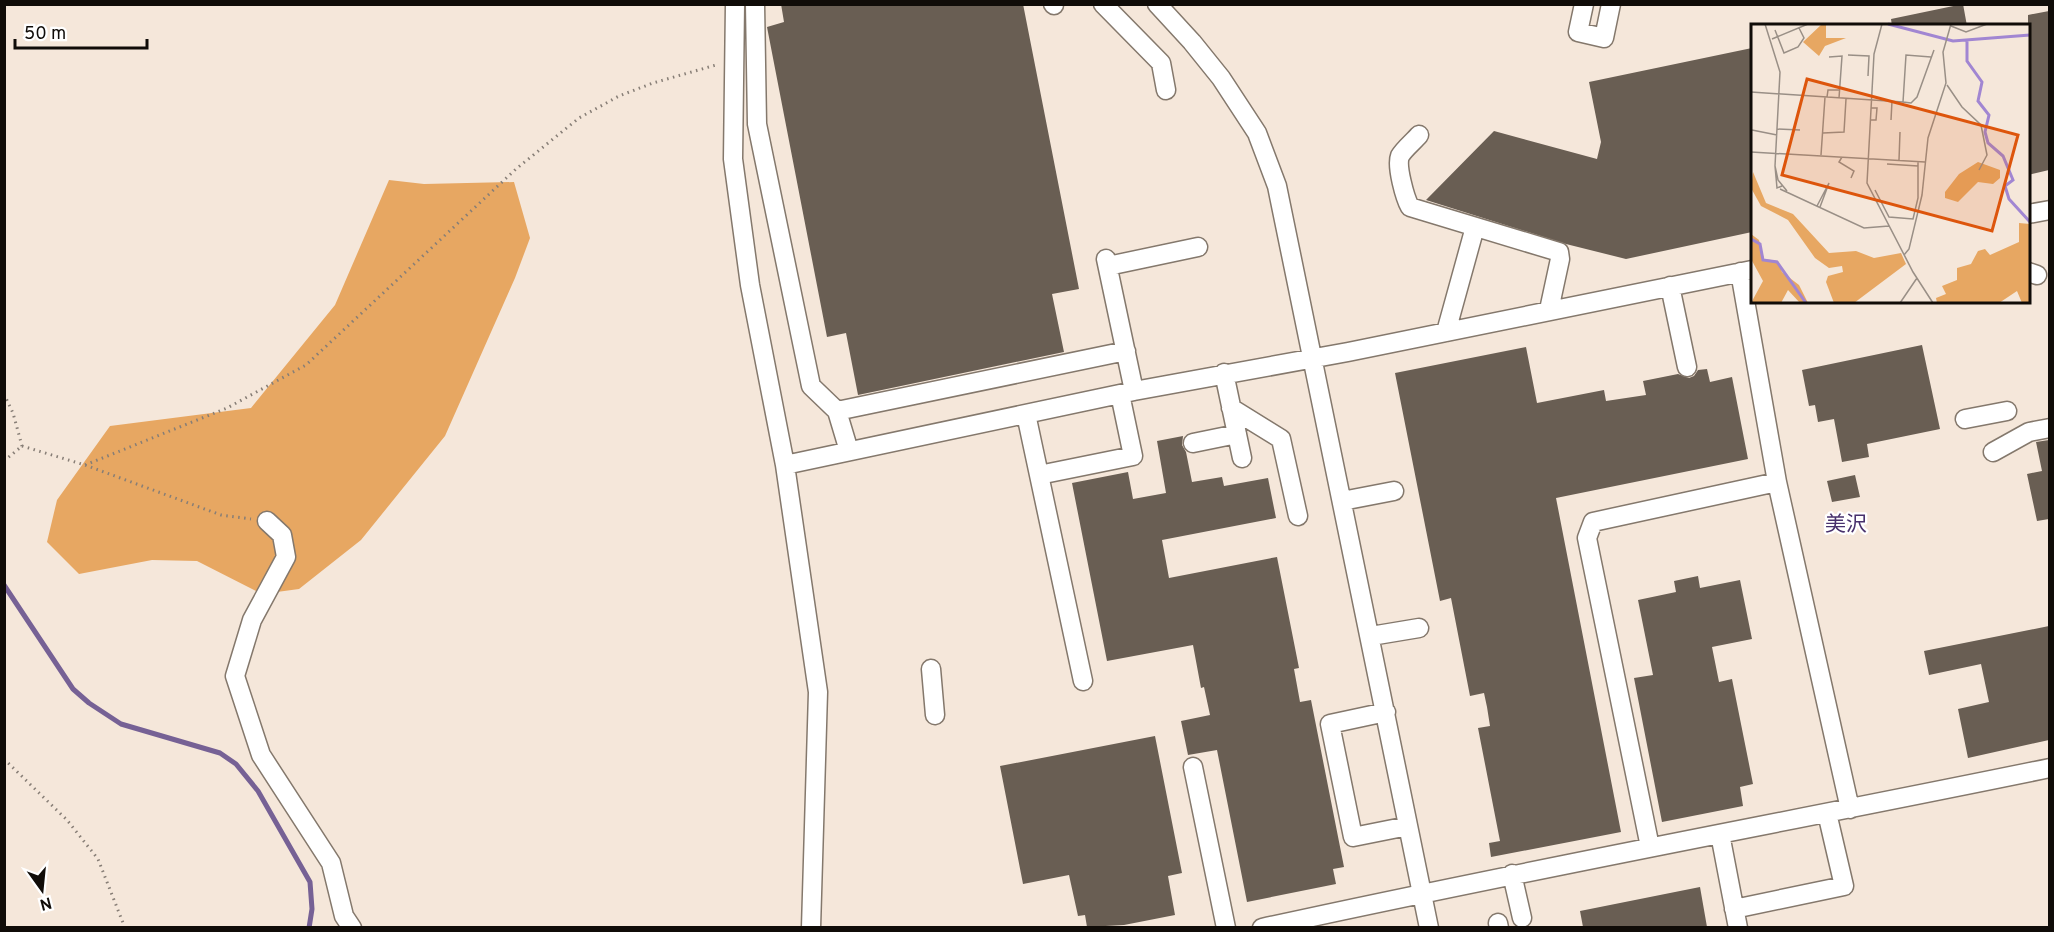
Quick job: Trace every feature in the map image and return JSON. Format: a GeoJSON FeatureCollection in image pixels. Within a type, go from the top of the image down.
{"type":"FeatureCollection","features":[{"type":"Feature","properties":{"kind":"street"},"geometry":{"type":"LineString","coordinates":[[735,4],[733,159],[750,285],[784,465],[818,692],[811,927]]}},
{"type":"Feature","properties":{"kind":"street"},"geometry":{"type":"LineString","coordinates":[[755,4],[757,124],[812,386],[837,411],[849,451]]}},
{"type":"Feature","properties":{"kind":"street"},"geometry":{"type":"LineString","coordinates":[[1103,4],[1161,63],[1166,90]]}},
{"type":"Feature","properties":{"kind":"street"},"geometry":{"type":"LineString","coordinates":[[1156,4],[1192,42],[1221,78],[1257,133],[1277,186],[1429,927]]}},
{"type":"Feature","properties":{"kind":"street"},"geometry":{"type":"LineString","coordinates":[[1584,4],[1578,32],[1604,38],[1611,4]]}},
{"type":"Feature","properties":{"kind":"street"},"geometry":{"type":"LineString","coordinates":[[1419,135],[1401,156],[1399,165],[1406,201],[1410,207],[1559,252],[1560,259],[1549,310]]}},
{"type":"Feature","properties":{"kind":"street"},"geometry":{"type":"LineString","coordinates":[[2030,214],[2049,210]]}},
{"type":"Feature","properties":{"kind":"street"},"geometry":{"type":"LineString","coordinates":[[1446,332],[1475,227]]}},
{"type":"Feature","properties":{"kind":"street"},"geometry":{"type":"LineString","coordinates":[[1039,475],[1132,456],[1126,351],[1107,262],[1198,247]]}},
{"type":"Feature","properties":{"kind":"street"},"geometry":{"type":"LineString","coordinates":[[784,465],[1224,373],[1313,358],[1746,271],[1777,482],[1850,809]]}},
{"type":"Feature","properties":{"kind":"street"},"geometry":{"type":"LineString","coordinates":[[1670,286],[1687,367]]}},
{"type":"Feature","properties":{"kind":"street"},"geometry":{"type":"LineString","coordinates":[[837,411],[1126,351]]}},
{"type":"Feature","properties":{"kind":"street"},"geometry":{"type":"LineString","coordinates":[[1224,373],[1242,458]]}},
{"type":"Feature","properties":{"kind":"street"},"geometry":{"type":"LineString","coordinates":[[1231,408],[1281,440],[1275,451],[1298,516]]}},
{"type":"Feature","properties":{"kind":"street"},"geometry":{"type":"LineString","coordinates":[[1965,419],[2007,411]]}},
{"type":"Feature","properties":{"kind":"street"},"geometry":{"type":"LineString","coordinates":[[1026,414],[1083,681]]}},
{"type":"Feature","properties":{"kind":"street"},"geometry":{"type":"LineString","coordinates":[[1993,452],[2029,432],[2049,428]]}},
{"type":"Feature","properties":{"kind":"street"},"geometry":{"type":"LineString","coordinates":[[1193,443],[1237,434]]}},
{"type":"Feature","properties":{"kind":"street"},"geometry":{"type":"LineString","coordinates":[[1650,847],[1587,538],[1593,522],[1777,482]]}},
{"type":"Feature","properties":{"kind":"street"},"geometry":{"type":"LineString","coordinates":[[1342,501],[1394,491]]}},
{"type":"Feature","properties":{"kind":"street"},"geometry":{"type":"LineString","coordinates":[[267,521],[282,535],[286,556],[252,620],[235,676],[261,755],[331,863],[344,916],[352,927]]}},
{"type":"Feature","properties":{"kind":"street"},"geometry":{"type":"LineString","coordinates":[[1371,636],[1419,628]]}},
{"type":"Feature","properties":{"kind":"street"},"geometry":{"type":"LineString","coordinates":[[931,669],[935,715]]}},
{"type":"Feature","properties":{"kind":"street"},"geometry":{"type":"LineString","coordinates":[[1386,712],[1330,724],[1353,837],[1408,826]]}},
{"type":"Feature","properties":{"kind":"street"},"geometry":{"type":"LineString","coordinates":[[1193,767],[1226,927]]}},
{"type":"Feature","properties":{"kind":"street"},"geometry":{"type":"LineString","coordinates":[[1262,927],[1422,892],[2049,768]]}},
{"type":"Feature","properties":{"kind":"street"},"geometry":{"type":"LineString","coordinates":[[1734,909],[1844,886],[1827,813]]}},
{"type":"Feature","properties":{"kind":"street"},"geometry":{"type":"LineString","coordinates":[[1720,834],[1738,927]]}},
{"type":"Feature","properties":{"kind":"street"},"geometry":{"type":"LineString","coordinates":[[1512,874],[1513,921]]}},
{"type":"Feature","properties":{"kind":"path"},"geometry":{"type":"LineString","coordinates":[[85,465],[227,408],[306,365],[516,169],[579,118],[619,96],[653,83],[735,60]]}},
{"type":"Feature","properties":{"kind":"path"},"geometry":{"type":"LineString","coordinates":[[4,394],[13,413],[22,446]]}},
{"type":"Feature","properties":{"kind":"path"},"geometry":{"type":"LineString","coordinates":[[22,446],[85,465],[221,515],[267,521]]}},
{"type":"Feature","properties":{"kind":"path"},"geometry":{"type":"LineString","coordinates":[[4,461],[22,446]]}},
{"type":"Feature","properties":{"kind":"path"},"geometry":{"type":"LineString","coordinates":[[4,759],[67,820],[98,859],[125,927]]}},
{"type":"Feature","properties":{"kind":"shaded area"},"geometry":{"type":"Polygon","coordinates":[[[389,180],[424,184],[514,182],[530,238],[515,278],[445,436],[361,540],[299,589],[262,594],[197,561],[152,560],[79,574],[47,542],[57,500],[110,426],[251,408],[335,305],[389,180]]]}},
{"type":"Feature","properties":{"kind":"building"},"geometry":{"type":"Polygon","coordinates":[[[781,4],[1023,4],[1079,289],[1052,294],[1064,352],[858,395],[846,333],[827,337],[767,27],[784,22],[781,4]]]}},
{"type":"Feature","properties":{"kind":"building"},"geometry":{"type":"Polygon","coordinates":[[[1963,4],[1967,24],[1892,24],[1891,19],[1963,4]]]}},
{"type":"Feature","properties":{"kind":"building"},"geometry":{"type":"Polygon","coordinates":[[[2049,11],[2049,170],[2030,175],[2030,24],[2028,24],[2028,15],[2049,11]]]}},
{"type":"Feature","properties":{"kind":"building"},"geometry":{"type":"Polygon","coordinates":[[[1751,48],[1751,232],[1626,259],[1566,244],[1426,200],[1494,131],[1597,159],[1601,142],[1589,82],[1751,48]]]}},
{"type":"Feature","properties":{"kind":"building"},"geometry":{"type":"Polygon","coordinates":[[[1922,345],[1940,429],[1867,444],[1869,457],[1842,462],[1834,419],[1818,422],[1815,405],[1809,406],[1802,370],[1922,345]]]}},
{"type":"Feature","properties":{"kind":"building"},"geometry":{"type":"Polygon","coordinates":[[[1526,347],[1537,403],[1604,390],[1606,401],[1646,395],[1643,381],[1678,374],[1689,378],[1694,376],[1698,370],[1707,369],[1710,382],[1732,377],[1748,459],[1556,498],[1621,832],[1491,857],[1489,843],[1500,841],[1478,728],[1490,726],[1487,707],[1484,693],[1470,696],[1451,598],[1440,601],[1395,373],[1526,347]]]}},
{"type":"Feature","properties":{"kind":"building"},"geometry":{"type":"Polygon","coordinates":[[[1183,436],[1182,445],[1186,452],[1192,482],[1222,477],[1224,486],[1268,478],[1276,518],[1162,540],[1169,578],[1277,557],[1299,668],[1294,669],[1300,702],[1311,700],[1344,867],[1333,869],[1336,884],[1247,902],[1217,750],[1188,755],[1181,721],[1210,715],[1204,687],[1201,688],[1193,645],[1107,661],[1072,483],[1128,472],[1133,499],[1166,493],[1157,441],[1183,436]]]}},
{"type":"Feature","properties":{"kind":"building"},"geometry":{"type":"Polygon","coordinates":[[[2049,440],[2049,519],[2037,521],[2027,474],[2042,471],[2036,442],[2049,440]]]}},
{"type":"Feature","properties":{"kind":"building"},"geometry":{"type":"Polygon","coordinates":[[[1855,475],[1860,497],[1832,502],[1827,481],[1855,475]]]}},
{"type":"Feature","properties":{"kind":"building"},"geometry":{"type":"Polygon","coordinates":[[[1698,576],[1700,588],[1740,580],[1752,639],[1712,647],[1719,682],[1732,679],[1753,784],[1740,787],[1743,806],[1662,822],[1634,678],[1653,675],[1638,600],[1676,592],[1674,581],[1698,576]]]}},
{"type":"Feature","properties":{"kind":"building"},"geometry":{"type":"Polygon","coordinates":[[[2049,626],[2049,740],[1968,758],[1958,709],[1989,702],[1981,664],[1929,675],[1924,651],[2049,626]]]}},
{"type":"Feature","properties":{"kind":"building"},"geometry":{"type":"Polygon","coordinates":[[[1155,736],[1182,873],[1168,876],[1175,915],[1124,925],[1087,927],[1085,915],[1078,916],[1069,875],[1023,884],[1000,766],[1155,736]]]}},
{"type":"Feature","properties":{"kind":"building"},"geometry":{"type":"Polygon","coordinates":[[[1700,887],[1707,927],[1583,927],[1580,911],[1700,887]]]}},
{"type":"Feature","properties":{"kind":"waterway"},"geometry":{"type":"LineString","coordinates":[[4,585],[73,689],[89,703],[121,724],[220,753],[236,764],[258,791],[310,882],[312,909],[309,928]]}},
{"type":"Feature","properties":{"kind":"district","name":"美沢"},"geometry":{"type":"Point","coordinates":[1846,524]}}]}
